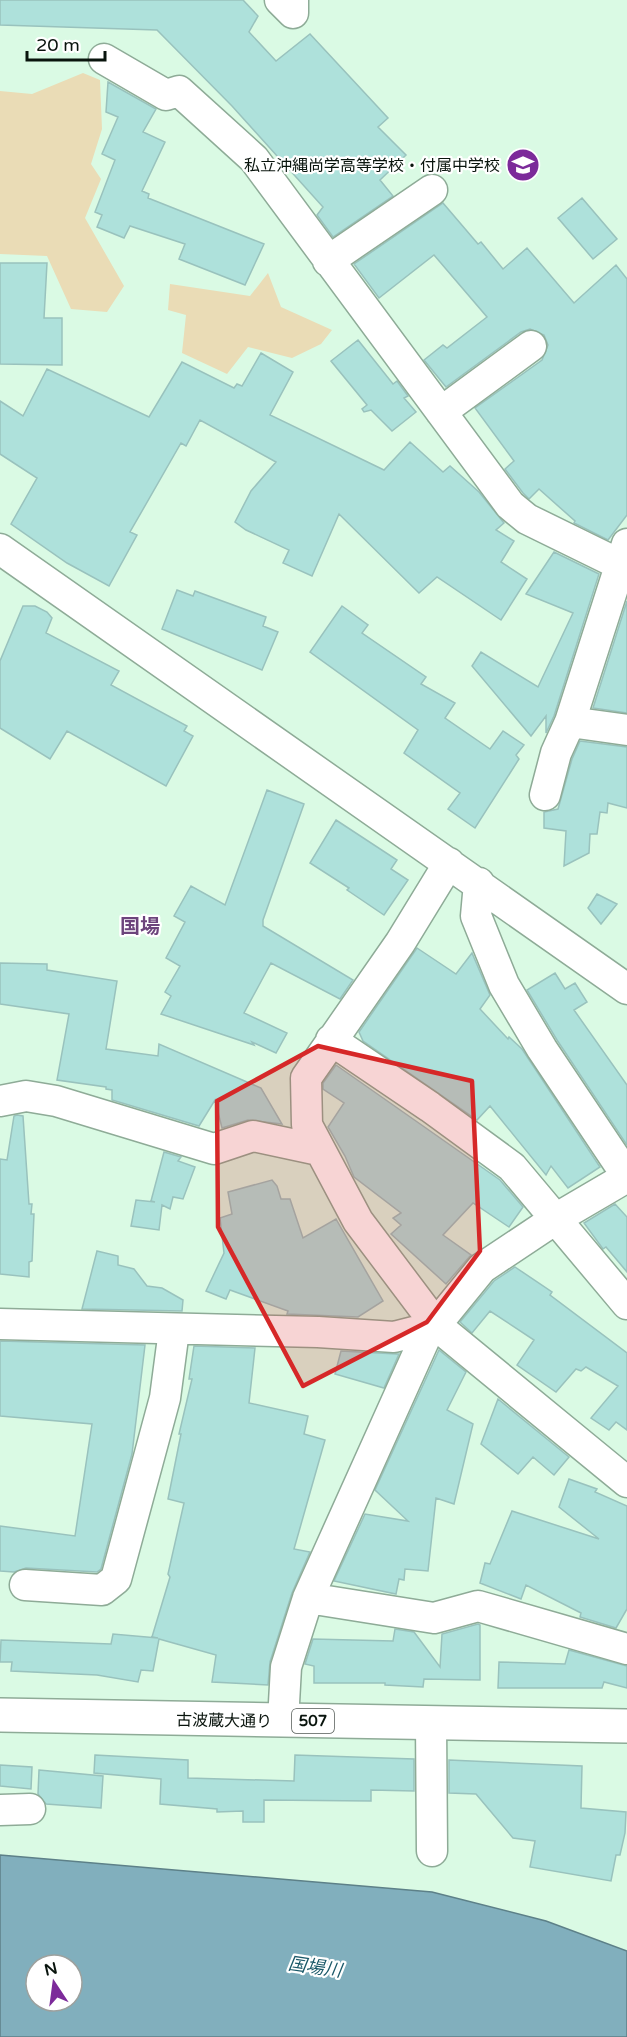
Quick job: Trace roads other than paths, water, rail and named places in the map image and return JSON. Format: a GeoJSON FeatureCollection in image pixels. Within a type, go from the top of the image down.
{"type":"FeatureCollection","features":[{"type":"Feature","properties":{"kind":"highway","name":"古波蔵大通り"},"geometry":{"type":"LineString","coordinates":[[0,1715],[627,1726]]}},
{"type":"Feature","properties":{"kind":"street"},"geometry":{"type":"LineString","coordinates":[[280,0],[293,13],[293,0]]}},
{"type":"Feature","properties":{"kind":"street"},"geometry":{"type":"LineString","coordinates":[[104,59],[166,95],[179,91],[254,159],[327,261],[510,505],[527,519],[625,559],[570,722],[556,753],[544,795]]}},
{"type":"Feature","properties":{"kind":"street"},"geometry":{"type":"LineString","coordinates":[[327,261],[432,190]]}},
{"type":"Feature","properties":{"kind":"street"},"geometry":{"type":"LineString","coordinates":[[441,412],[531,346]]}},
{"type":"Feature","properties":{"kind":"street"},"geometry":{"type":"LineString","coordinates":[[0,549],[627,989]]}},
{"type":"Feature","properties":{"kind":"street"},"geometry":{"type":"LineString","coordinates":[[570,722],[627,730]]}},
{"type":"Feature","properties":{"kind":"street"},"geometry":{"type":"LineString","coordinates":[[449,863],[400,943],[330,1040],[306,1078],[307,1125],[358,1221],[437,1326],[627,1482]]}},
{"type":"Feature","properties":{"kind":"street"},"geometry":{"type":"LineString","coordinates":[[283,1721],[286,1667],[308,1598],[425,1338],[482,1268],[557,1218],[624,1184],[504,985],[476,916],[479,883]]}},
{"type":"Feature","properties":{"kind":"street"},"geometry":{"type":"LineString","coordinates":[[330,1040],[430,1107],[512,1167],[557,1218],[627,1305]]}},
{"type":"Feature","properties":{"kind":"street"},"geometry":{"type":"LineString","coordinates":[[0,1101],[26,1096],[56,1101],[214,1149],[253,1136],[319,1150]]}},
{"type":"Feature","properties":{"kind":"street"},"geometry":{"type":"LineString","coordinates":[[0,1324],[318,1332],[394,1337],[437,1326]]}},
{"type":"Feature","properties":{"kind":"street"},"geometry":{"type":"LineString","coordinates":[[25,1585],[102,1590],[116,1579],[165,1398],[174,1330]]}},
{"type":"Feature","properties":{"kind":"street"},"geometry":{"type":"LineString","coordinates":[[308,1598],[434,1618],[478,1606],[627,1649]]}},
{"type":"Feature","properties":{"kind":"street"},"geometry":{"type":"LineString","coordinates":[[431,1723],[432,1851]]}},
{"type":"Feature","properties":{"kind":"street"},"geometry":{"type":"LineString","coordinates":[[0,1810],[30,1809]]}},
{"type":"Feature","properties":{"kind":"water","name":"国場川"},"geometry":{"type":"Polygon","coordinates":[[[0,1855],[432,1892],[546,1921],[627,1951],[627,2037],[0,2037],[0,1855]]]}},
{"type":"Feature","properties":{"kind":"place","name":"私立沖縄尚学高等学校・付属中学校"},"geometry":{"type":"Point","coordinates":[523,165]}},
{"type":"Feature","properties":{"kind":"district","name":"国場"},"geometry":{"type":"Point","coordinates":[140,926]}}]}
